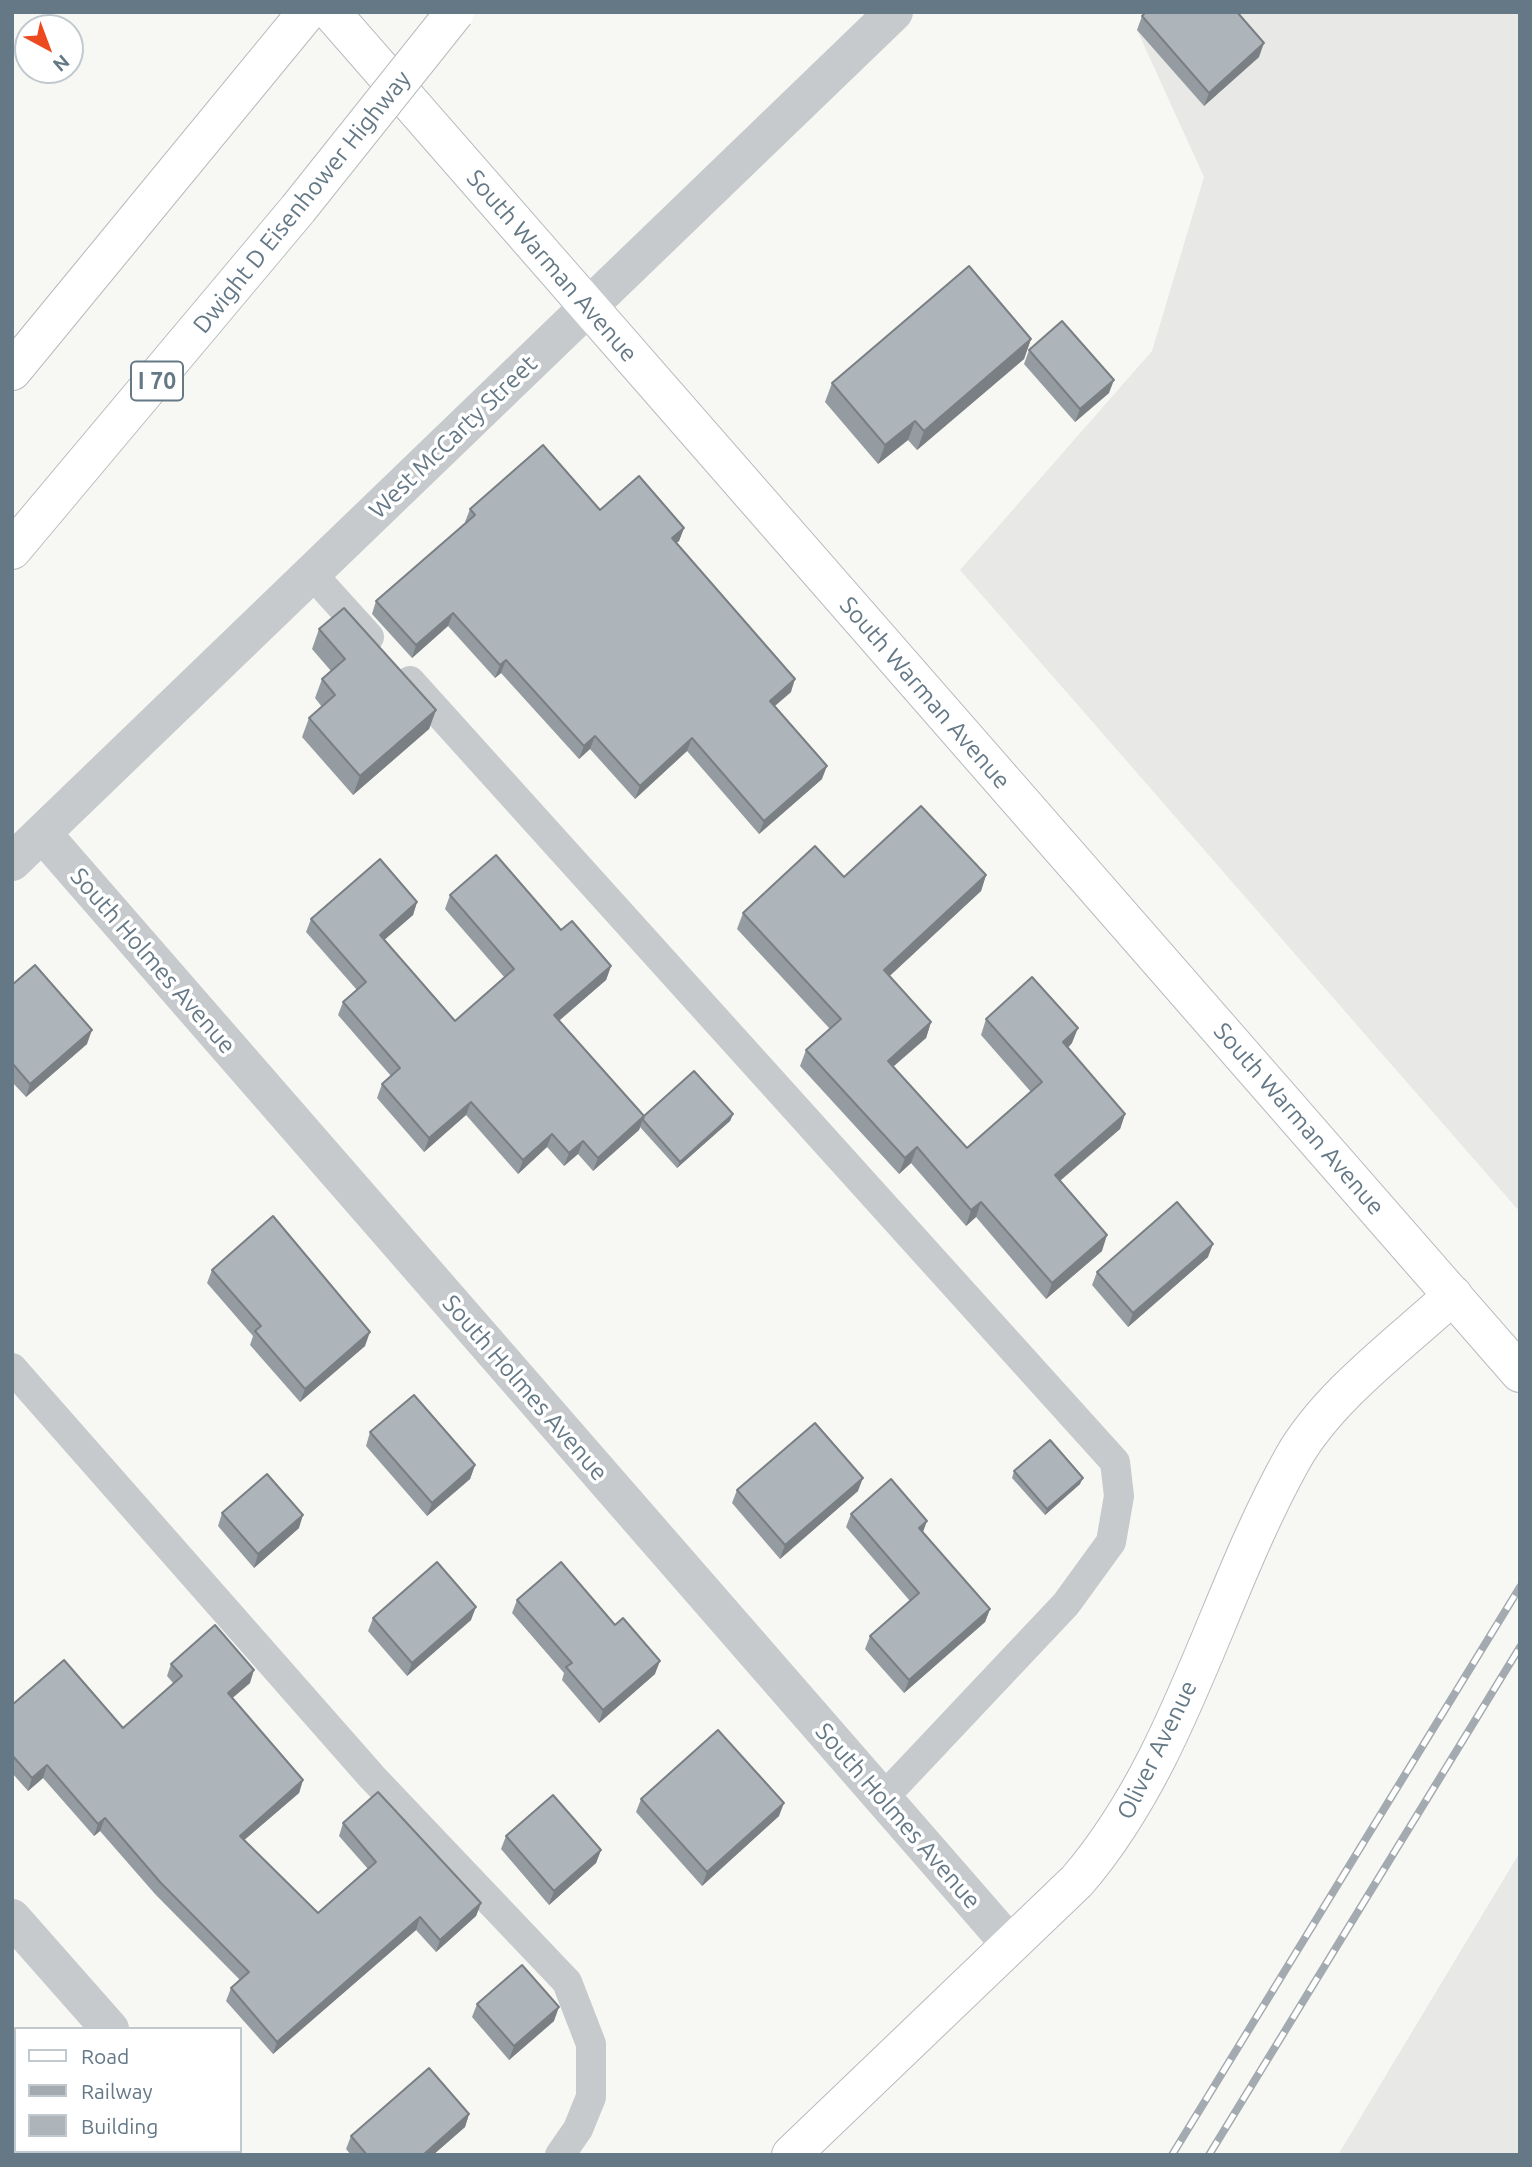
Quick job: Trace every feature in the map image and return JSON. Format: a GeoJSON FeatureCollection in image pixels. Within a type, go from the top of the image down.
{"type":"FeatureCollection","features":[{"type":"Feature","properties":{"kind":"main road"},"geometry":{"type":"LineString","coordinates":[[12,371],[307,12]]}},
{"type":"Feature","properties":{"kind":"main road","name":"South Warman Avenue"},"geometry":{"type":"LineString","coordinates":[[331,12],[1520,1373]]}},
{"type":"Feature","properties":{"kind":"main road","name":"Dwight D Eisenhower Highway"},"geometry":{"type":"LineString","coordinates":[[12,551],[298,209],[455,12]]}},
{"type":"Feature","properties":{"kind":"main road","name":"Oliver Avenue"},"geometry":{"type":"LineString","coordinates":[[791,2155],[1009,1943],[1077,1881],[1110,1843],[1151,1770],[1294,1457],[1346,1393],[1452,1295]]}},
{"type":"Feature","properties":{"kind":"street","name":"West McCarty Street"},"geometry":{"type":"LineString","coordinates":[[12,862],[894,12]]}},
{"type":"Feature","properties":{"kind":"street","name":"South Holmes Avenue"},"geometry":{"type":"LineString","coordinates":[[42,833],[1009,1943]]}},
{"type":"Feature","properties":{"kind":"street"},"geometry":{"type":"LineString","coordinates":[[12,1918],[108,2027]]}},
{"type":"Feature","properties":{"kind":"lane"},"geometry":{"type":"LineString","coordinates":[[312,574],[1115,1462],[1119,1496],[1111,1542],[1066,1604],[883,1798]]}},
{"type":"Feature","properties":{"kind":"lane"},"geometry":{"type":"LineString","coordinates":[[12,1368],[372,1777],[567,1982],[591,2044],[591,2097],[578,2129],[560,2155]]}},
{"type":"Feature","properties":{"kind":"shaded area"},"geometry":{"type":"Polygon","coordinates":[[[1156,12],[1520,12],[1520,1212],[960,570],[1152,351],[1204,177],[1137,30],[1156,12]]]}},
{"type":"Feature","properties":{"kind":"shaded area"},"geometry":{"type":"Polygon","coordinates":[[[1520,1852],[1520,2155],[1338,2155],[1520,1852]]]}},
{"type":"Feature","properties":{"kind":"building"},"geometry":{"type":"Polygon","coordinates":[[[1146,12],[1237,12],[1264,43],[1209,93],[1142,16],[1146,12]]]}},
{"type":"Feature","properties":{"kind":"building"},"geometry":{"type":"Polygon","coordinates":[[[969,266],[1031,339],[924,431],[915,421],[885,445],[832,383],[969,266]]]}},
{"type":"Feature","properties":{"kind":"building"},"geometry":{"type":"Polygon","coordinates":[[[1062,321],[1114,380],[1080,409],[1029,350],[1062,321]]]}},
{"type":"Feature","properties":{"kind":"building"},"geometry":{"type":"Polygon","coordinates":[[[543,445],[600,510],[639,476],[684,528],[672,538],[795,679],[770,701],[827,766],[764,821],[692,738],[640,786],[595,736],[584,746],[506,660],[500,665],[453,613],[416,645],[376,601],[475,515],[470,509],[543,445]]]}},
{"type":"Feature","properties":{"kind":"building"},"geometry":{"type":"Polygon","coordinates":[[[344,608],[436,710],[360,776],[309,718],[335,695],[322,679],[345,659],[319,629],[344,608]]]}},
{"type":"Feature","properties":{"kind":"building"},"geometry":{"type":"Polygon","coordinates":[[[921,806],[986,875],[884,970],[931,1022],[888,1061],[967,1148],[1042,1082],[986,1019],[1032,977],[1078,1028],[1063,1042],[1125,1114],[1055,1175],[1107,1235],[1052,1283],[981,1202],[971,1210],[917,1147],[905,1158],[806,1050],[841,1019],[743,913],[815,846],[844,877],[921,806]]]}},
{"type":"Feature","properties":{"kind":"building"},"geometry":{"type":"Polygon","coordinates":[[[496,855],[561,930],[572,921],[611,966],[554,1015],[644,1116],[598,1158],[583,1141],[569,1153],[552,1134],[523,1160],[471,1102],[429,1138],[382,1084],[400,1068],[343,1002],[366,982],[311,919],[380,859],[417,902],[380,935],[455,1021],[514,969],[450,895],[496,855]]]}},
{"type":"Feature","properties":{"kind":"building"},"geometry":{"type":"Polygon","coordinates":[[[35,965],[92,1030],[30,1084],[12,1063],[12,985],[35,965]]]}},
{"type":"Feature","properties":{"kind":"building"},"geometry":{"type":"Polygon","coordinates":[[[694,1071],[733,1114],[680,1162],[643,1120],[644,1116],[694,1071]]]}},
{"type":"Feature","properties":{"kind":"building"},"geometry":{"type":"Polygon","coordinates":[[[1177,1202],[1213,1244],[1133,1313],[1097,1272],[1177,1202]]]}},
{"type":"Feature","properties":{"kind":"building"},"geometry":{"type":"Polygon","coordinates":[[[273,1216],[370,1332],[305,1389],[255,1331],[261,1326],[212,1270],[273,1216]]]}},
{"type":"Feature","properties":{"kind":"building"},"geometry":{"type":"Polygon","coordinates":[[[414,1395],[475,1465],[432,1503],[370,1432],[414,1395]]]}},
{"type":"Feature","properties":{"kind":"building"},"geometry":{"type":"Polygon","coordinates":[[[815,1423],[863,1478],[785,1545],[737,1490],[815,1423]]]}},
{"type":"Feature","properties":{"kind":"building"},"geometry":{"type":"Polygon","coordinates":[[[1050,1440],[1083,1478],[1047,1509],[1014,1471],[1050,1440]]]}},
{"type":"Feature","properties":{"kind":"building"},"geometry":{"type":"Polygon","coordinates":[[[267,1474],[303,1515],[258,1554],[222,1513],[267,1474]]]}},
{"type":"Feature","properties":{"kind":"building"},"geometry":{"type":"Polygon","coordinates":[[[891,1479],[927,1521],[919,1528],[990,1609],[909,1680],[870,1636],[919,1593],[851,1514],[891,1479]]]}},
{"type":"Feature","properties":{"kind":"building"},"geometry":{"type":"Polygon","coordinates":[[[437,1562],[476,1607],[412,1663],[373,1618],[437,1562]]]}},
{"type":"Feature","properties":{"kind":"building"},"geometry":{"type":"Polygon","coordinates":[[[561,1562],[615,1625],[623,1618],[660,1661],[603,1710],[566,1667],[572,1663],[517,1600],[561,1562]]]}},
{"type":"Feature","properties":{"kind":"building"},"geometry":{"type":"Polygon","coordinates":[[[215,1625],[254,1670],[228,1693],[303,1780],[240,1836],[318,1913],[376,1862],[343,1823],[378,1792],[481,1903],[440,1940],[420,1917],[277,2042],[231,1988],[249,1972],[160,1882],[105,1818],[98,1824],[47,1765],[32,1778],[12,1755],[12,1705],[64,1660],[123,1728],[182,1676],[171,1664],[215,1625]]]}},
{"type":"Feature","properties":{"kind":"building"},"geometry":{"type":"Polygon","coordinates":[[[718,1730],[784,1803],[707,1872],[641,1799],[718,1730]]]}},
{"type":"Feature","properties":{"kind":"building"},"geometry":{"type":"Polygon","coordinates":[[[553,1795],[601,1850],[554,1891],[506,1836],[553,1795]]]}},
{"type":"Feature","properties":{"kind":"building"},"geometry":{"type":"Polygon","coordinates":[[[522,1965],[559,2007],[514,2046],[477,2004],[522,1965]]]}},
{"type":"Feature","properties":{"kind":"building"},"geometry":{"type":"Polygon","coordinates":[[[429,2068],[469,2114],[423,2155],[367,2155],[351,2136],[429,2068]]]}},
{"type":"Feature","properties":{"kind":"building"},"geometry":{"type":"Polygon","coordinates":[[[14,2073],[14,2153],[30,2153],[28,2155],[12,2155],[14,2073]]]}},
{"type":"Feature","properties":{"kind":"railway"},"geometry":{"type":"LineString","coordinates":[[1172,2155],[1520,1587]]}},
{"type":"Feature","properties":{"kind":"railway"},"geometry":{"type":"LineString","coordinates":[[1209,2155],[1520,1647]]}}]}
